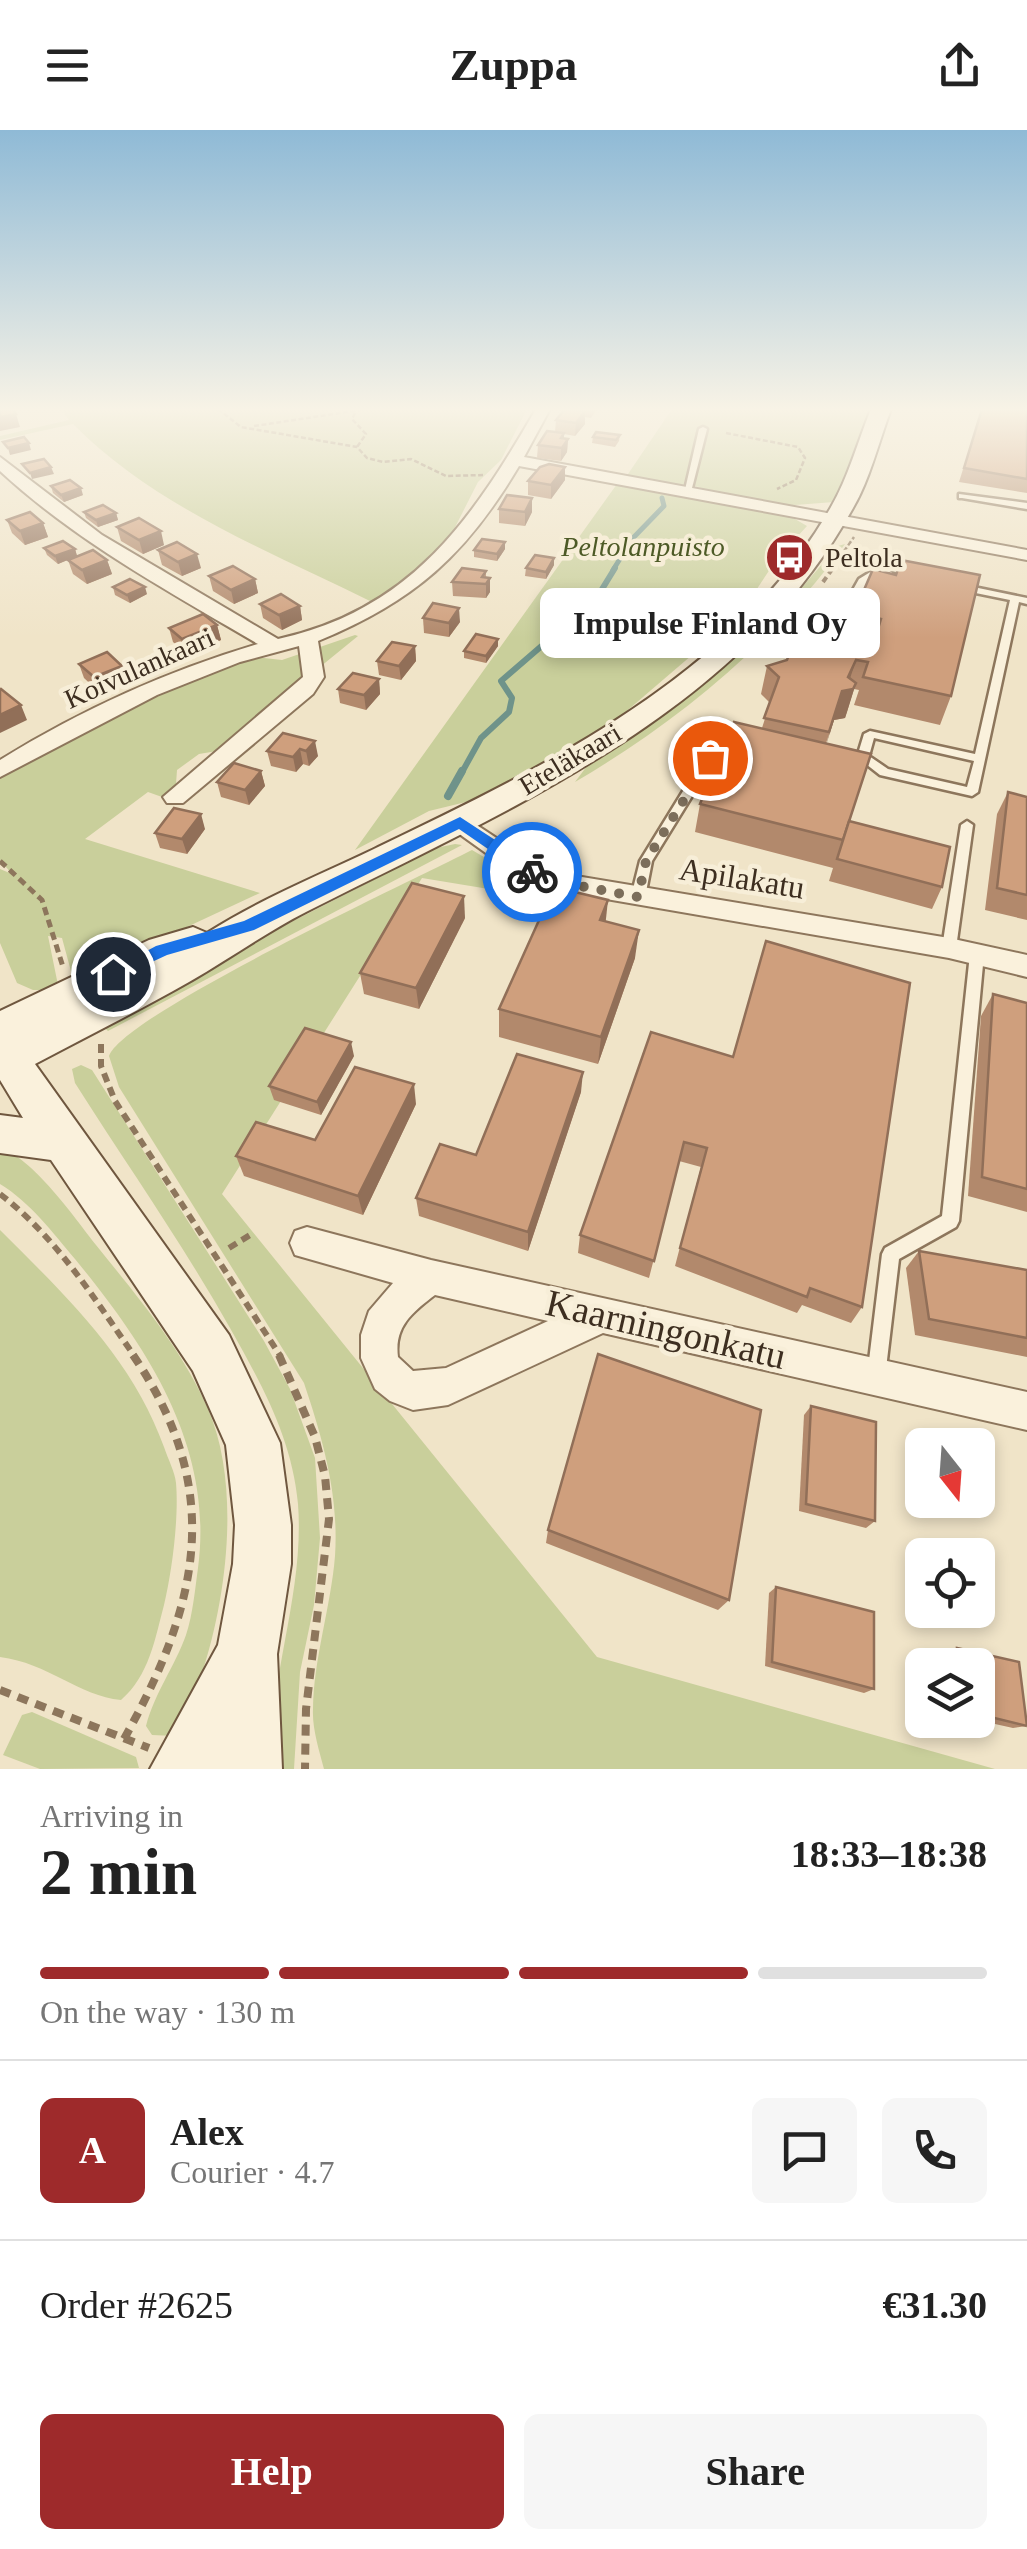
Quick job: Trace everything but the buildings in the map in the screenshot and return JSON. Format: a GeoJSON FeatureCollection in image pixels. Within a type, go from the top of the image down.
{"type":"FeatureCollection","features":[{"type":"Feature","properties":{"kind":"main road","name":"Eteläkaari"},"geometry":{"type":"LineString","coordinates":[[2,1047],[177,971],[248,926],[460,822],[626,726],[708,666],[776,600],[838,521],[852,485]]}},
{"type":"Feature","properties":{"kind":"main road"},"geometry":{"type":"LineString","coordinates":[[2,1047],[211,1352],[253,1443],[262,1564],[247,1654],[250,1769]]}},
{"type":"Feature","properties":{"kind":"main road"},"geometry":{"type":"LineString","coordinates":[[0,1134],[65,1143]]}},
{"type":"Feature","properties":{"kind":"main road"},"geometry":{"type":"LineString","coordinates":[[185,1765],[247,1654]]}},
{"type":"Feature","properties":{"kind":"street"},"geometry":{"type":"LineString","coordinates":[[23,485],[84,532],[274,644]]}},
{"type":"Feature","properties":{"kind":"street","name":"Koivulankaari"},"geometry":{"type":"LineString","coordinates":[[0,770],[97,716],[274,644],[308,638],[389,602],[435,568],[466,536],[498,485]]}},
{"type":"Feature","properties":{"kind":"street"},"geometry":{"type":"LineString","coordinates":[[641,485],[1027,555]]}},
{"type":"Feature","properties":{"kind":"street"},"geometry":{"type":"LineString","coordinates":[[174,797],[305,689],[314,677],[308,638]]}},
{"type":"Feature","properties":{"kind":"street","name":"Apilakatu"},"geometry":{"type":"LineString","coordinates":[[460,822],[541,876],[638,897],[949,948],[1027,966]]}},
{"type":"Feature","properties":{"kind":"street","name":"Kaarningonkatu"},"geometry":{"type":"LineString","coordinates":[[307,1243],[431,1277],[1027,1412]]}},
{"type":"Feature","properties":{"kind":"street"},"geometry":{"type":"LineString","coordinates":[[431,1277],[382,1320],[378,1358],[386,1375],[405,1389],[438,1390],[604,1314]]}},
{"type":"Feature","properties":{"kind":"lane"},"geometry":{"type":"LineString","coordinates":[[687,492],[689,485]]}},
{"type":"Feature","properties":{"kind":"lane"},"geometry":{"type":"LineString","coordinates":[[962,496],[1027,506]]}},
{"type":"Feature","properties":{"kind":"lane"},"geometry":{"type":"LineString","coordinates":[[827,645],[864,579],[887,573],[906,577]]}},
{"type":"Feature","properties":{"kind":"lane"},"geometry":{"type":"LineString","coordinates":[[942,584],[1021,600],[972,792],[884,772],[864,757],[870,734],[980,759]]}},
{"type":"Feature","properties":{"kind":"lane"},"geometry":{"type":"LineString","coordinates":[[638,897],[646,861],[710,758]]}},
{"type":"Feature","properties":{"kind":"lane"},"geometry":{"type":"LineString","coordinates":[[949,948],[967,825]]}},
{"type":"Feature","properties":{"kind":"lane"},"geometry":{"type":"LineString","coordinates":[[876,1377],[891,1254],[950,1221],[977,954]]}},
{"type":"Feature","properties":{"kind":"path"},"geometry":{"type":"LineString","coordinates":[[777,489],[784,485]]}},
{"type":"Feature","properties":{"kind":"path"},"geometry":{"type":"LineString","coordinates":[[0,860],[32,888],[48,910],[68,984]]}},
{"type":"Feature","properties":{"kind":"path"},"geometry":{"type":"LineString","coordinates":[[0,1194],[23,1210],[89,1289],[157,1392],[189,1471],[193,1510],[184,1609],[166,1660],[124,1739]]}},
{"type":"Feature","properties":{"kind":"path"},"geometry":{"type":"LineString","coordinates":[[229,1248],[250,1235]]}},
{"type":"Feature","properties":{"kind":"path"},"geometry":{"type":"LineString","coordinates":[[0,1690],[185,1765]]}},
{"type":"Feature","properties":{"kind":"green space"},"geometry":{"type":"Polygon","coordinates":[[[149,485],[476,485],[445,547],[423,571],[372,602],[149,485]]]}},
{"type":"Feature","properties":{"kind":"green space","name":"Peltolanpuisto"},"geometry":{"type":"Polygon","coordinates":[[[616,485],[788,515],[807,526],[776,560],[741,613],[615,721],[522,778],[466,802],[429,811],[355,850],[616,485]]]}},
{"type":"Feature","properties":{"kind":"green space"},"geometry":{"type":"Polygon","coordinates":[[[689,485],[840,485],[834,502],[782,506],[699,490],[700,487],[689,485]]]}},
{"type":"Feature","properties":{"kind":"green space"},"geometry":{"type":"Polygon","coordinates":[[[845,544],[788,614],[723,677],[651,733],[575,782],[590,762],[662,715],[770,624],[838,546],[845,544]]]}},
{"type":"Feature","properties":{"kind":"green space"},"geometry":{"type":"Polygon","coordinates":[[[358,636],[217,751],[199,754],[177,770],[176,784],[162,797],[148,792],[85,839],[260,893],[84,975],[72,975],[62,938],[48,936],[59,990],[33,990],[17,983],[0,943],[0,869],[12,874],[0,860],[0,778],[114,715],[199,677],[255,657],[282,660],[358,636]]]}},
{"type":"Feature","properties":{"kind":"green space"},"geometry":{"type":"Polygon","coordinates":[[[462,845],[108,1031],[100,1024],[135,1002],[436,848],[462,845]]]}},
{"type":"Feature","properties":{"kind":"green space"},"geometry":{"type":"Polygon","coordinates":[[[472,850],[518,877],[513,893],[422,878],[222,1194],[597,1657],[995,1769],[324,1769],[314,1724],[314,1691],[336,1533],[332,1489],[317,1426],[304,1383],[119,1087],[109,1056],[127,1036],[216,980],[472,850]]]}},
{"type":"Feature","properties":{"kind":"green space"},"geometry":{"type":"Polygon","coordinates":[[[81,1065],[92,1070],[264,1341],[290,1389],[315,1458],[320,1538],[314,1605],[300,1672],[294,1769],[272,1769],[275,1705],[299,1538],[298,1504],[289,1457],[264,1391],[230,1328],[75,1083],[72,1069],[81,1065]]]}},
{"type":"Feature","properties":{"kind":"green space"},"geometry":{"type":"Polygon","coordinates":[[[0,1148],[26,1163],[52,1190],[143,1303],[197,1387],[218,1439],[227,1506],[224,1576],[202,1673],[175,1736],[152,1735],[146,1726],[186,1635],[195,1593],[200,1524],[196,1481],[185,1441],[150,1364],[102,1293],[50,1229],[0,1184],[0,1148]]]}},
{"type":"Feature","properties":{"kind":"green space"},"geometry":{"type":"Polygon","coordinates":[[[0,1230],[72,1304],[115,1357],[150,1415],[174,1474],[176,1528],[164,1605],[145,1668],[121,1700],[0,1657],[0,1230]]]}},
{"type":"Feature","properties":{"kind":"green space"},"geometry":{"type":"Polygon","coordinates":[[[32,1712],[136,1757],[139,1768],[40,1769],[3,1755],[22,1715],[32,1712]]]}},
{"type":"Feature","properties":{"kind":"waterway"},"geometry":{"type":"LineString","coordinates":[[613,570],[633,538],[664,506],[662,498]]}},
{"type":"Feature","properties":{"kind":"waterway"},"geometry":{"type":"LineString","coordinates":[[599,594],[615,568]]}},
{"type":"Feature","properties":{"kind":"waterway"},"geometry":{"type":"LineString","coordinates":[[461,774],[481,738],[509,712],[512,698],[501,681],[599,594]]}},
{"type":"Feature","properties":{"kind":"waterway"},"geometry":{"type":"LineString","coordinates":[[599,594],[711,618]]}},
{"type":"Feature","properties":{"kind":"waterway"},"geometry":{"type":"LineString","coordinates":[[448,796],[462,771]]}},
{"type":"Feature","properties":{"kind":"way so far"},"geometry":{"type":"LineString","coordinates":[[532,872],[554,881],[638,897],[646,861],[710,758]]}},
{"type":"Feature","properties":{"kind":"place","name":"Peltola"},"geometry":{"type":"Point","coordinates":[790,557]}},
{"type":"Feature","properties":{"kind":"place","name":"Impulse Finland Oy"},"geometry":{"type":"Point","coordinates":[710,758]}},
{"type":"Feature","properties":{"kind":"route"},"geometry":{"type":"LineString","coordinates":[[113,974],[162,950],[248,926],[460,822],[532,872]]}}]}
